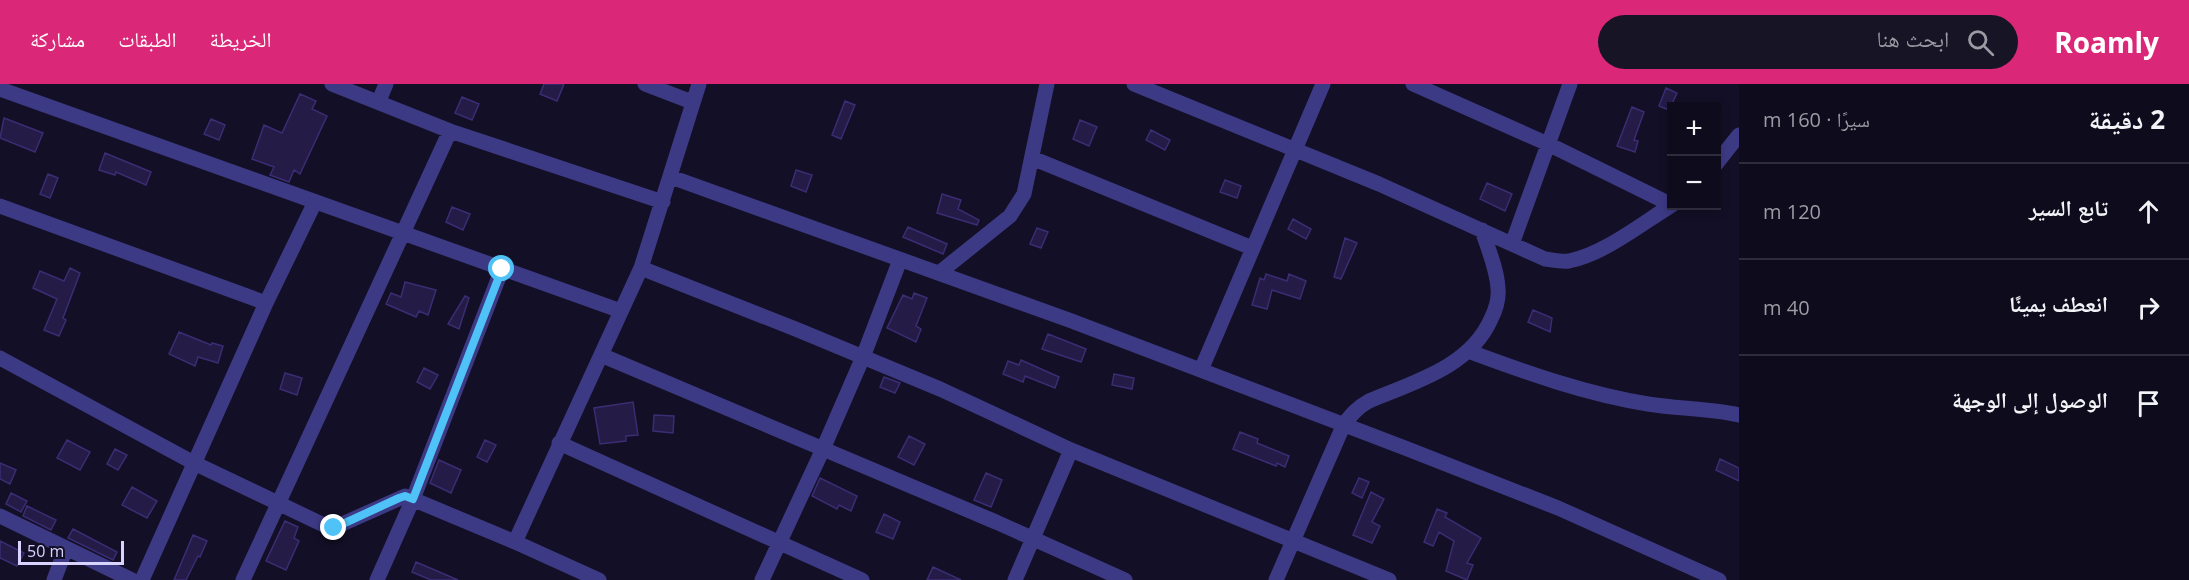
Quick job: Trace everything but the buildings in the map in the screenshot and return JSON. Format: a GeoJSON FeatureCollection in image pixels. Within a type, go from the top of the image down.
{"type":"FeatureCollection","features":[{"type":"Feature","properties":{"kind":"street"},"geometry":{"type":"LineString","coordinates":[[332,84],[450,131],[663,202]]}},
{"type":"Feature","properties":{"kind":"street"},"geometry":{"type":"LineString","coordinates":[[379,101],[386,84]]}},
{"type":"Feature","properties":{"kind":"street"},"geometry":{"type":"LineString","coordinates":[[645,84],[671,89],[692,102]]}},
{"type":"Feature","properties":{"kind":"street"},"geometry":{"type":"LineString","coordinates":[[515,542],[640,268],[699,84]]}},
{"type":"Feature","properties":{"kind":"street"},"geometry":{"type":"LineString","coordinates":[[939,273],[1014,212],[1024,194],[1047,84]]}},
{"type":"Feature","properties":{"kind":"street"},"geometry":{"type":"LineString","coordinates":[[1134,84],[1294,148],[1545,259],[1567,261],[1588,254],[1618,239],[1667,208]]}},
{"type":"Feature","properties":{"kind":"street"},"geometry":{"type":"LineString","coordinates":[[1201,370],[1323,84]]}},
{"type":"Feature","properties":{"kind":"street"},"geometry":{"type":"LineString","coordinates":[[1413,84],[1548,144],[1667,203]]}},
{"type":"Feature","properties":{"kind":"street"},"geometry":{"type":"LineString","coordinates":[[1512,244],[1570,84]]}},
{"type":"Feature","properties":{"kind":"street"},"geometry":{"type":"LineString","coordinates":[[0,89],[621,311]]}},
{"type":"Feature","properties":{"kind":"street"},"geometry":{"type":"LineString","coordinates":[[243,580],[450,131]]}},
{"type":"Feature","properties":{"kind":"street"},"geometry":{"type":"LineString","coordinates":[[1721,158],[1739,135]]}},
{"type":"Feature","properties":{"kind":"street"},"geometry":{"type":"LineString","coordinates":[[1032,158],[1252,248]]}},
{"type":"Feature","properties":{"kind":"street"},"geometry":{"type":"LineString","coordinates":[[671,177],[939,273],[1344,424],[1558,508],[1719,580]]}},
{"type":"Feature","properties":{"kind":"street"},"geometry":{"type":"LineString","coordinates":[[142,580],[266,303],[315,202]]}},
{"type":"Feature","properties":{"kind":"street"},"geometry":{"type":"LineString","coordinates":[[0,206],[266,303]]}},
{"type":"Feature","properties":{"kind":"street"},"geometry":{"type":"LineString","coordinates":[[1276,580],[1344,424],[1359,407],[1432,375],[1468,351],[1479,341],[1488,327],[1498,299],[1498,287],[1482,230]]}},
{"type":"Feature","properties":{"kind":"street"},"geometry":{"type":"LineString","coordinates":[[762,580],[863,357],[900,260]]}},
{"type":"Feature","properties":{"kind":"street"},"geometry":{"type":"LineString","coordinates":[[640,268],[940,389],[1071,450],[1389,580]]}},
{"type":"Feature","properties":{"kind":"street"},"geometry":{"type":"LineString","coordinates":[[376,580],[413,499],[502,269]]}},
{"type":"Feature","properties":{"kind":"street"},"geometry":{"type":"LineString","coordinates":[[1468,351],[1545,379],[1616,398],[1739,415]]}},
{"type":"Feature","properties":{"kind":"street"},"geometry":{"type":"LineString","coordinates":[[601,355],[1034,538],[1125,580]]}},
{"type":"Feature","properties":{"kind":"street"},"geometry":{"type":"LineString","coordinates":[[0,358],[194,463],[328,527],[334,528],[405,496],[515,542],[596,580]]}},
{"type":"Feature","properties":{"kind":"street"},"geometry":{"type":"LineString","coordinates":[[559,443],[861,580]]}},
{"type":"Feature","properties":{"kind":"street"},"geometry":{"type":"LineString","coordinates":[[1015,580],[1071,450]]}},
{"type":"Feature","properties":{"kind":"street"},"geometry":{"type":"LineString","coordinates":[[0,516],[132,580]]}},
{"type":"Feature","properties":{"kind":"street"},"geometry":{"type":"LineString","coordinates":[[54,580],[66,548]]}},
{"type":"Feature","properties":{"kind":"route"},"geometry":{"type":"LineString","coordinates":[[334,528],[402,496],[413,499],[502,269]]}}]}
